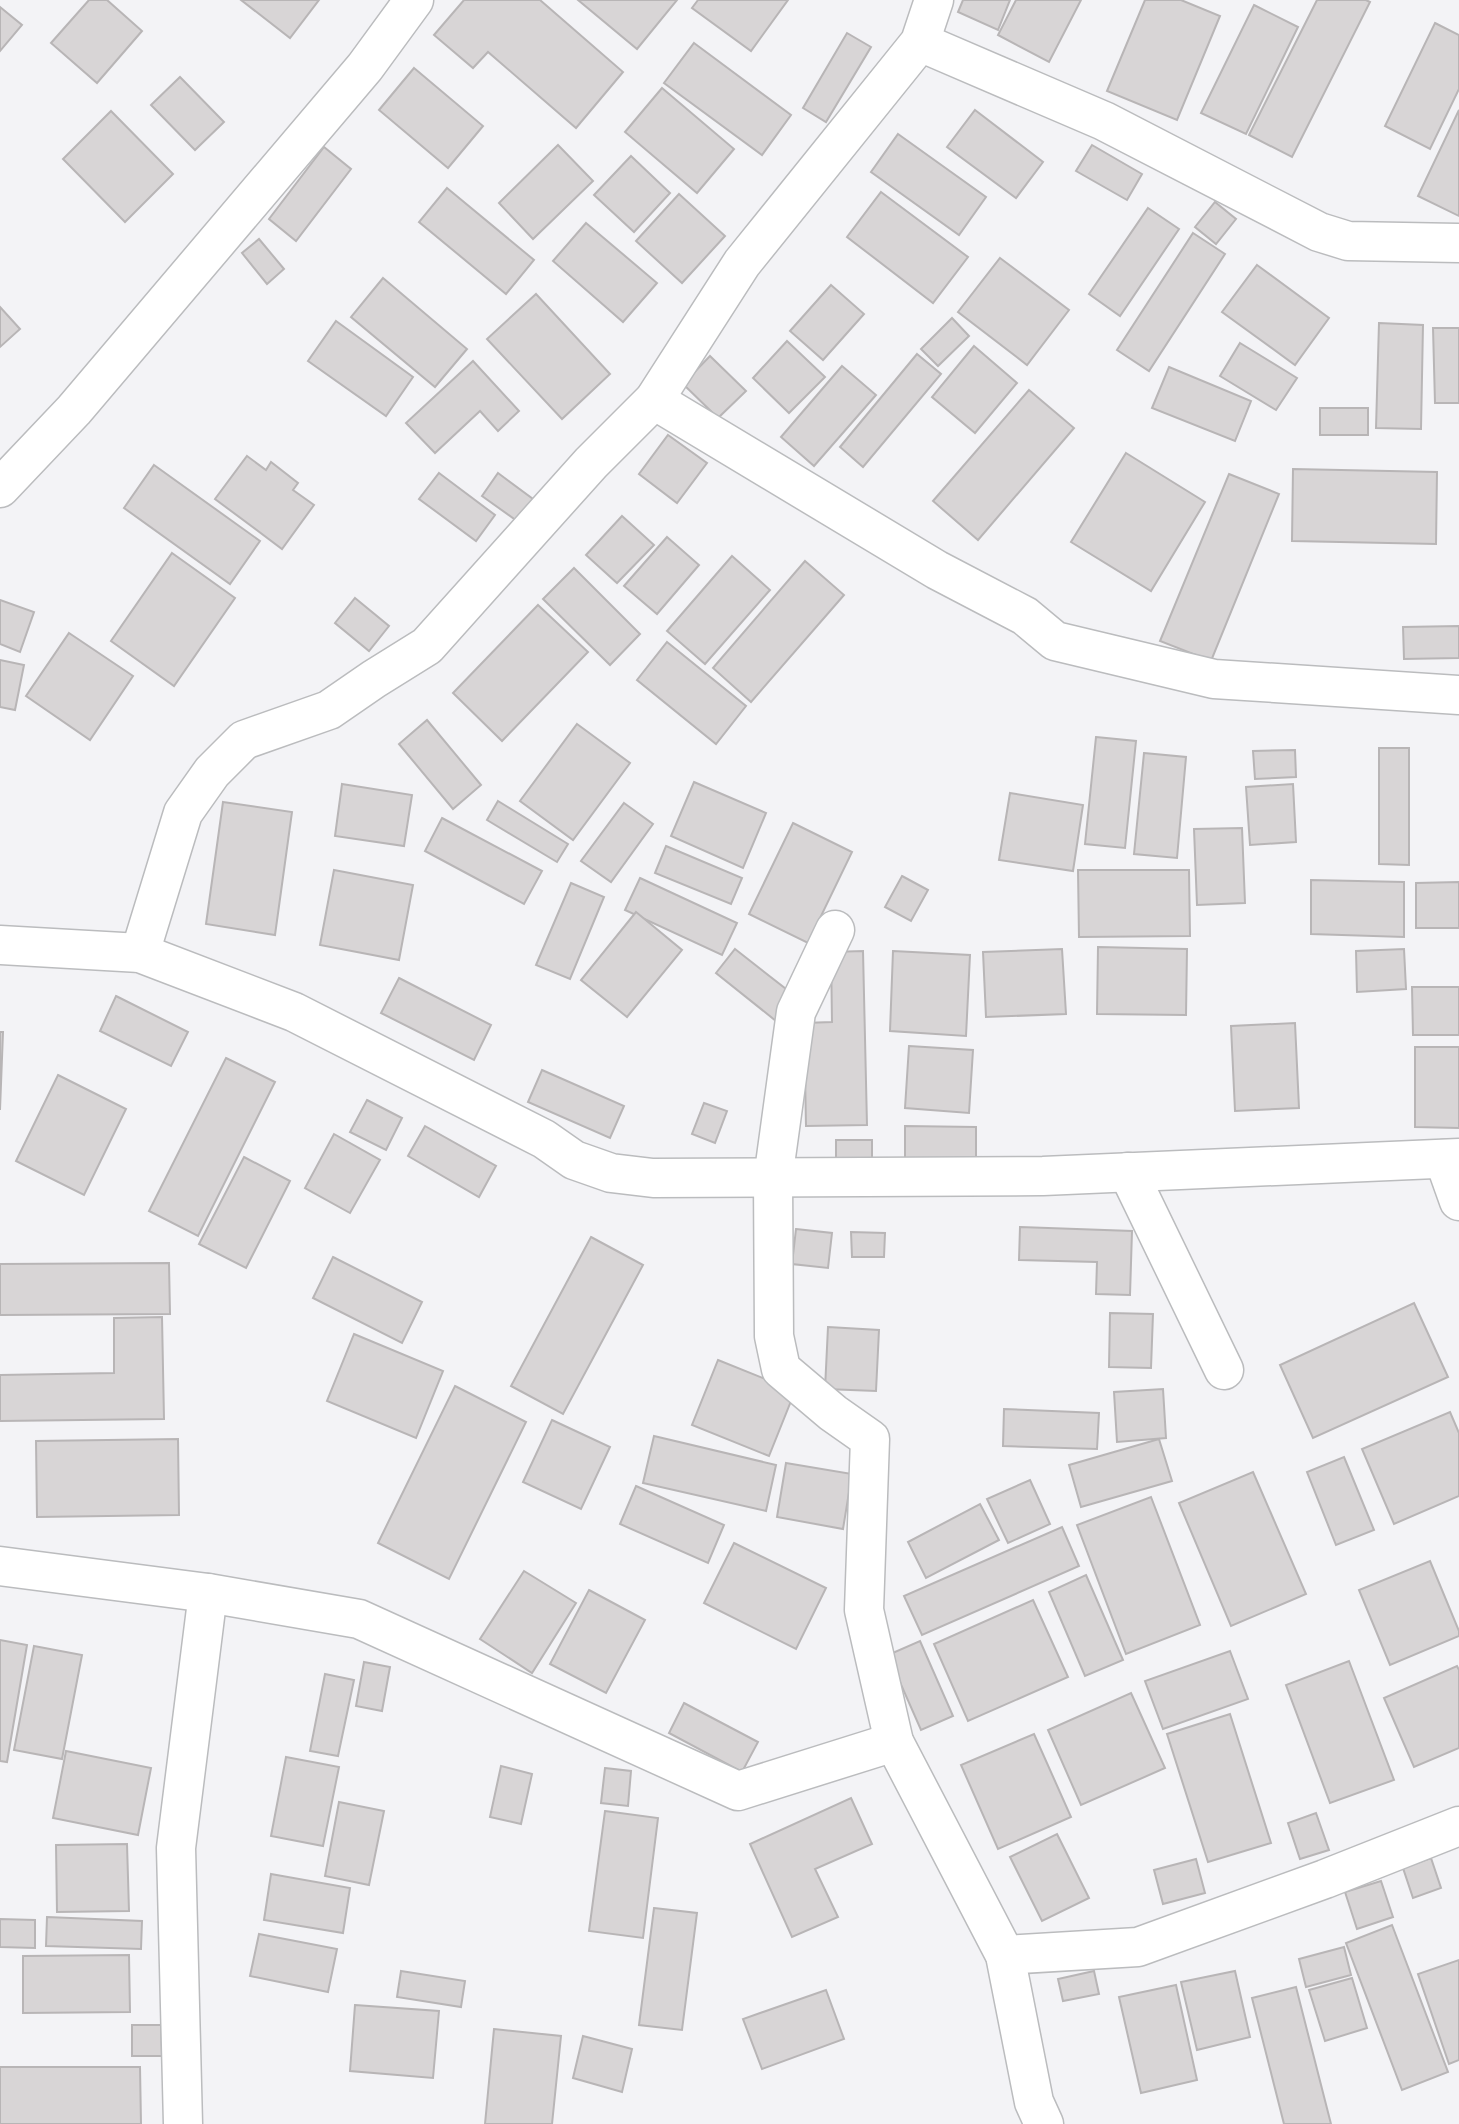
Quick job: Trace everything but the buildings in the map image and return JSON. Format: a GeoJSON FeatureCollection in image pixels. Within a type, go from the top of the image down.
{"type":"FeatureCollection","features":[{"type":"Feature","properties":{"kind":"street"},"geometry":{"type":"LineString","coordinates":[[0,488],[92,389],[365,67],[414,0]]}},
{"type":"Feature","properties":{"kind":"street"},"geometry":{"type":"LineString","coordinates":[[140,953],[183,813],[212,772],[244,740],[329,710],[427,646],[591,463],[654,400],[742,263],[920,42],[934,0]]}},
{"type":"Feature","properties":{"kind":"street"},"geometry":{"type":"LineString","coordinates":[[920,42],[1104,121],[1319,232],[1348,241],[1459,243]]}},
{"type":"Feature","properties":{"kind":"street"},"geometry":{"type":"LineString","coordinates":[[654,400],[937,570],[1026,616],[1055,641],[1214,679],[1459,695]]}},
{"type":"Feature","properties":{"kind":"street"},"geometry":{"type":"LineString","coordinates":[[835,930],[796,1012],[773,1179],[774,1336],[781,1370],[833,1413],[870,1439],[864,1610],[894,1742],[1005,1955],[1034,2102],[1044,2124]]}},
{"type":"Feature","properties":{"kind":"street"},"geometry":{"type":"LineString","coordinates":[[0,945],[140,953],[294,1012],[544,1139],[574,1160],[611,1173],[653,1178],[773,1179],[1043,1176],[1452,1159],[1459,1202]]}},
{"type":"Feature","properties":{"kind":"street"},"geometry":{"type":"LineString","coordinates":[[1128,1172],[1224,1370]]}},
{"type":"Feature","properties":{"kind":"street"},"geometry":{"type":"LineString","coordinates":[[0,1566],[208,1593],[359,1619],[738,1791],[894,1742]]}},
{"type":"Feature","properties":{"kind":"street"},"geometry":{"type":"LineString","coordinates":[[183,2124],[176,1848],[208,1593]]}},
{"type":"Feature","properties":{"kind":"street"},"geometry":{"type":"LineString","coordinates":[[1005,1955],[1138,1947],[1325,1879],[1459,1826]]}}]}
